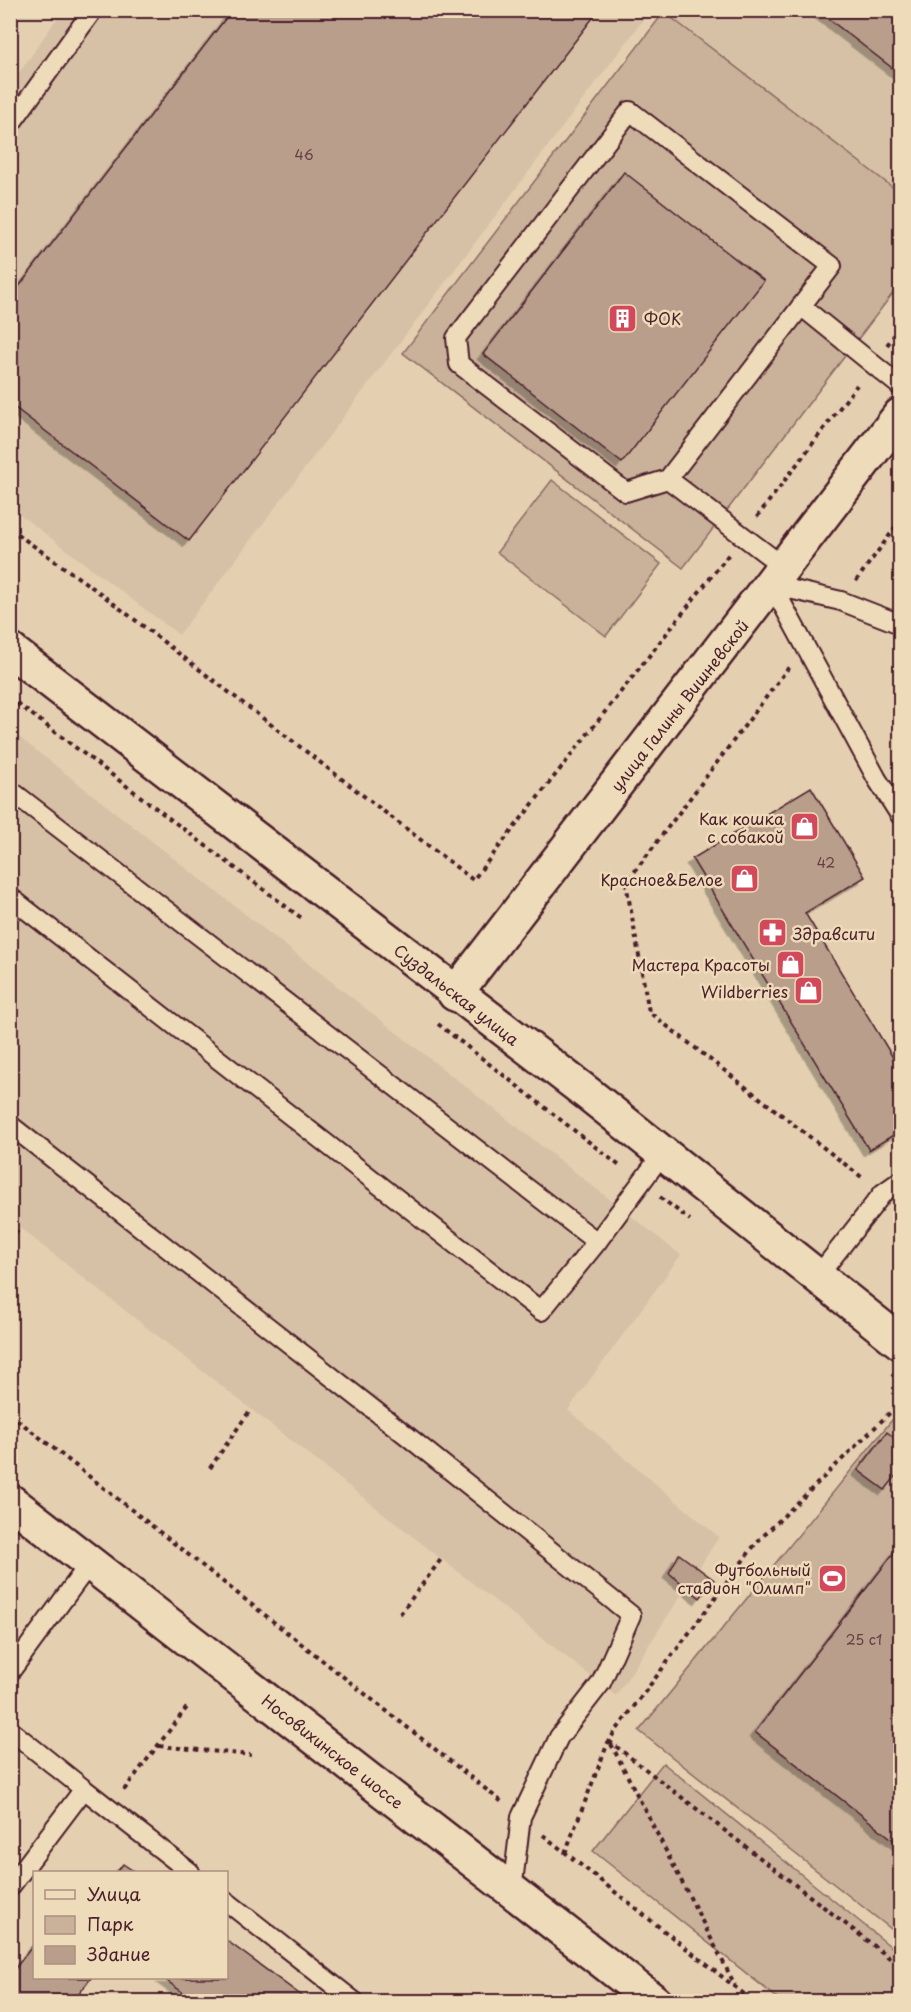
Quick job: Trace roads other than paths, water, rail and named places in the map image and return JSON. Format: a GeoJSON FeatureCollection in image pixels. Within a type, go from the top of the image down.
{"type":"FeatureCollection","features":[{"type":"Feature","properties":{"kind":"street","name":"улица Галины Вишневской"},"geometry":{"type":"LineString","coordinates":[[455,994],[900,415]]}},
{"type":"Feature","properties":{"kind":"street","name":"Суздальская улица"},"geometry":{"type":"LineString","coordinates":[[10,650],[663,1153],[900,1342]]}},
{"type":"Feature","properties":{"kind":"street","name":"Носовихинское шоссе"},"geometry":{"type":"LineString","coordinates":[[10,1501],[655,2001]]}},
{"type":"Feature","properties":{"kind":"lane"},"geometry":{"type":"LineString","coordinates":[[10,125],[93,10]]}},
{"type":"Feature","properties":{"kind":"lane"},"geometry":{"type":"LineString","coordinates":[[630,111],[832,266],[669,479],[626,492],[459,364],[456,338],[630,111]]}},
{"type":"Feature","properties":{"kind":"lane"},"geometry":{"type":"LineString","coordinates":[[801,306],[900,386]]}},
{"type":"Feature","properties":{"kind":"lane"},"geometry":{"type":"LineString","coordinates":[[669,479],[743,536],[778,576],[805,646],[877,779],[900,815]]}},
{"type":"Feature","properties":{"kind":"lane"},"geometry":{"type":"LineString","coordinates":[[778,576],[900,624]]}},
{"type":"Feature","properties":{"kind":"lane"},"geometry":{"type":"LineString","coordinates":[[10,790],[597,1242]]}},
{"type":"Feature","properties":{"kind":"lane"},"geometry":{"type":"LineString","coordinates":[[10,897],[541,1311],[597,1242],[663,1153]]}},
{"type":"Feature","properties":{"kind":"lane"},"geometry":{"type":"LineString","coordinates":[[10,1125],[397,1428],[631,1615],[601,1683],[559,1737],[521,1817],[512,1891]]}},
{"type":"Feature","properties":{"kind":"lane"},"geometry":{"type":"LineString","coordinates":[[818,1276],[883,1193],[900,1181]]}},
{"type":"Feature","properties":{"kind":"lane"},"geometry":{"type":"LineString","coordinates":[[10,1672],[90,1563]]}},
{"type":"Feature","properties":{"kind":"lane"},"geometry":{"type":"LineString","coordinates":[[10,1730],[188,1871]]}},
{"type":"Feature","properties":{"kind":"lane"},"geometry":{"type":"LineString","coordinates":[[10,1887],[84,1789]]}},
{"type":"Feature","properties":{"kind":"lane"},"geometry":{"type":"LineString","coordinates":[[228,1903],[355,2001]]}},
{"type":"Feature","properties":{"kind":"place","name":"ФОК"},"geometry":{"type":"Point","coordinates":[623,318]}},
{"type":"Feature","properties":{"kind":"place","name":"Как кошка с собакой"},"geometry":{"type":"Point","coordinates":[805,827]}},
{"type":"Feature","properties":{"kind":"place","name":"Красное&Белое"},"geometry":{"type":"Point","coordinates":[744,879]}},
{"type":"Feature","properties":{"kind":"place","name":"Здравсити"},"geometry":{"type":"Point","coordinates":[772,933]}},
{"type":"Feature","properties":{"kind":"place","name":"Мастера Красоты"},"geometry":{"type":"Point","coordinates":[791,964]}},
{"type":"Feature","properties":{"kind":"place","name":"Wildberries"},"geometry":{"type":"Point","coordinates":[809,991]}},
{"type":"Feature","properties":{"kind":"place","name":"Футбольный стадион \"Олимп\""},"geometry":{"type":"Point","coordinates":[832,1578]}}]}
